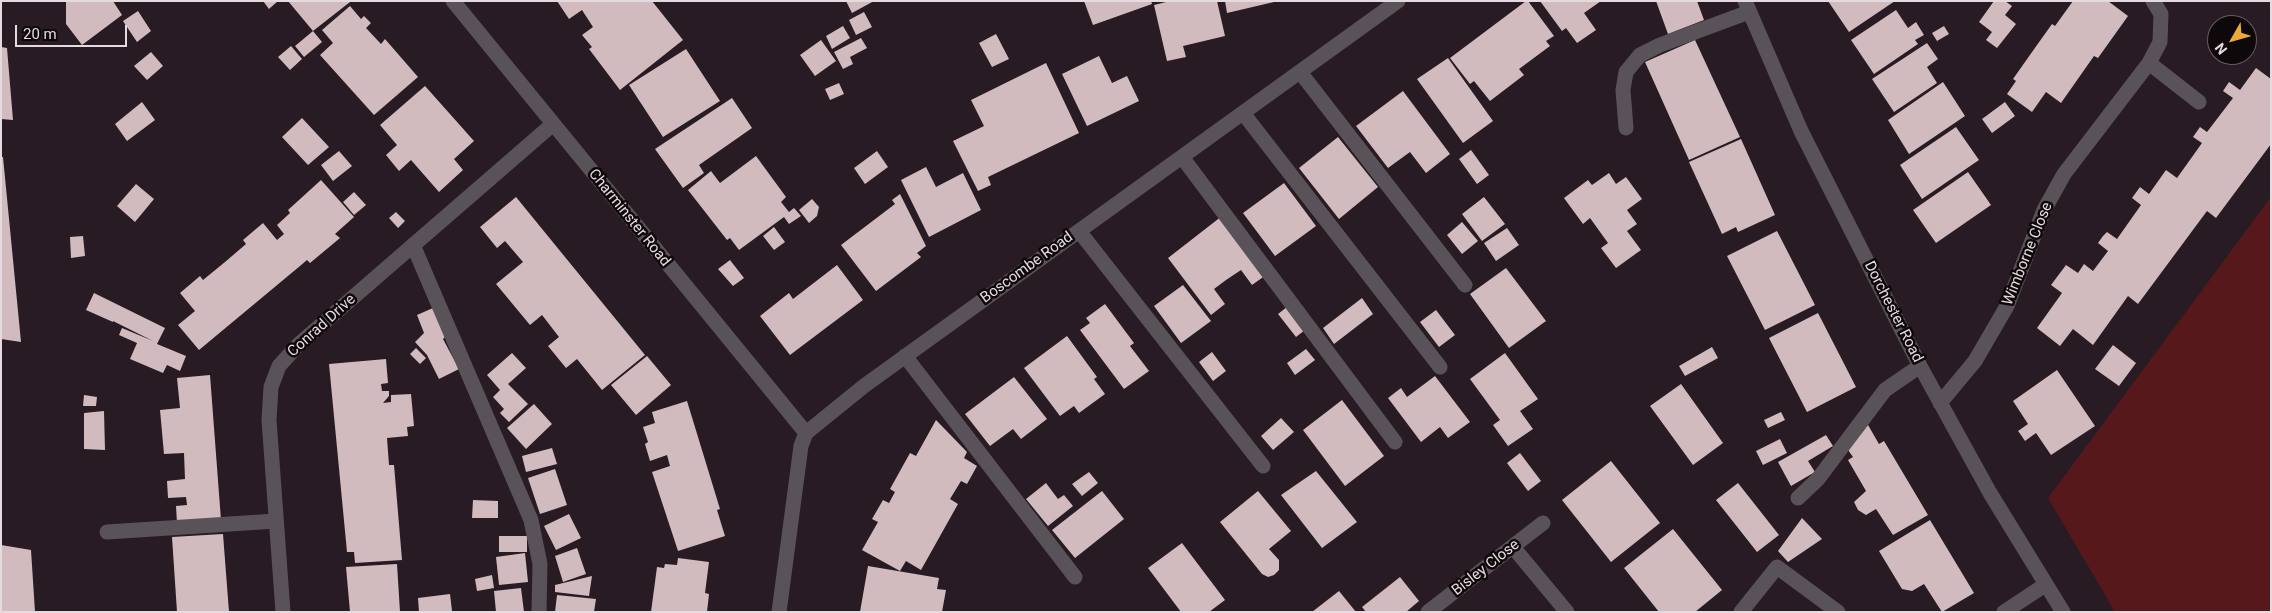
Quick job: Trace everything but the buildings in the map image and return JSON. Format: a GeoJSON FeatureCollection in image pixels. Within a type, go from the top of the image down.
{"type":"FeatureCollection","features":[{"type":"Feature","properties":{"kind":"street","name":"Charminster Road"},"geometry":{"type":"LineString","coordinates":[[453,1],[806,433]]}},
{"type":"Feature","properties":{"kind":"street","name":"Boscombe Road"},"geometry":{"type":"LineString","coordinates":[[806,433],[864,386],[1398,1]]}},
{"type":"Feature","properties":{"kind":"street","name":"Wimborne Close"},"geometry":{"type":"LineString","coordinates":[[1940,403],[1975,361],[2007,306],[2044,210],[2064,174],[2149,62],[2160,42],[2161,14],[2153,1]]}},
{"type":"Feature","properties":{"kind":"street"},"geometry":{"type":"LineString","coordinates":[[1626,128],[1623,90],[1626,72],[1640,55],[1747,6]]}},
{"type":"Feature","properties":{"kind":"street","name":"Dorchester Road"},"geometry":{"type":"LineString","coordinates":[[1747,6],[1802,131],[1920,366],[1990,493],[2062,612]]}},
{"type":"Feature","properties":{"kind":"street"},"geometry":{"type":"LineString","coordinates":[[2149,62],[2199,102]]}},
{"type":"Feature","properties":{"kind":"street"},"geometry":{"type":"LineString","coordinates":[[1300,72],[1465,285]]}},
{"type":"Feature","properties":{"kind":"street"},"geometry":{"type":"LineString","coordinates":[[1243,113],[1440,366]]}},
{"type":"Feature","properties":{"kind":"street","name":"Conrad Drive"},"geometry":{"type":"LineString","coordinates":[[283,612],[269,420],[271,388],[279,366],[298,345],[553,124]]}},
{"type":"Feature","properties":{"kind":"street"},"geometry":{"type":"LineString","coordinates":[[1182,156],[1395,442]]}},
{"type":"Feature","properties":{"kind":"street"},"geometry":{"type":"LineString","coordinates":[[1079,231],[1263,466]]}},
{"type":"Feature","properties":{"kind":"street"},"geometry":{"type":"LineString","coordinates":[[413,245],[531,520],[540,564],[539,612]]}},
{"type":"Feature","properties":{"kind":"street"},"geometry":{"type":"LineString","coordinates":[[906,356],[1076,577]]}},
{"type":"Feature","properties":{"kind":"street"},"geometry":{"type":"LineString","coordinates":[[1798,498],[1818,479],[1885,390],[1920,366]]}},
{"type":"Feature","properties":{"kind":"street"},"geometry":{"type":"LineString","coordinates":[[779,612],[801,446],[806,433]]}},
{"type":"Feature","properties":{"kind":"street"},"geometry":{"type":"LineString","coordinates":[[107,532],[276,521]]}},
{"type":"Feature","properties":{"kind":"street","name":"Bisley Close"},"geometry":{"type":"LineString","coordinates":[[1428,612],[1543,523]]}},
{"type":"Feature","properties":{"kind":"street"},"geometry":{"type":"LineString","coordinates":[[1513,547],[1567,612]]}},
{"type":"Feature","properties":{"kind":"street"},"geometry":{"type":"LineString","coordinates":[[1742,612],[1777,567],[1838,612]]}},
{"type":"Feature","properties":{"kind":"street"},"geometry":{"type":"LineString","coordinates":[[2004,612],[2045,585]]}},
{"type":"Feature","properties":{"kind":"shaded area"},"geometry":{"type":"Polygon","coordinates":[[[2271,197],[2271,612],[2115,612],[2048,498],[2271,197]]]}}]}
